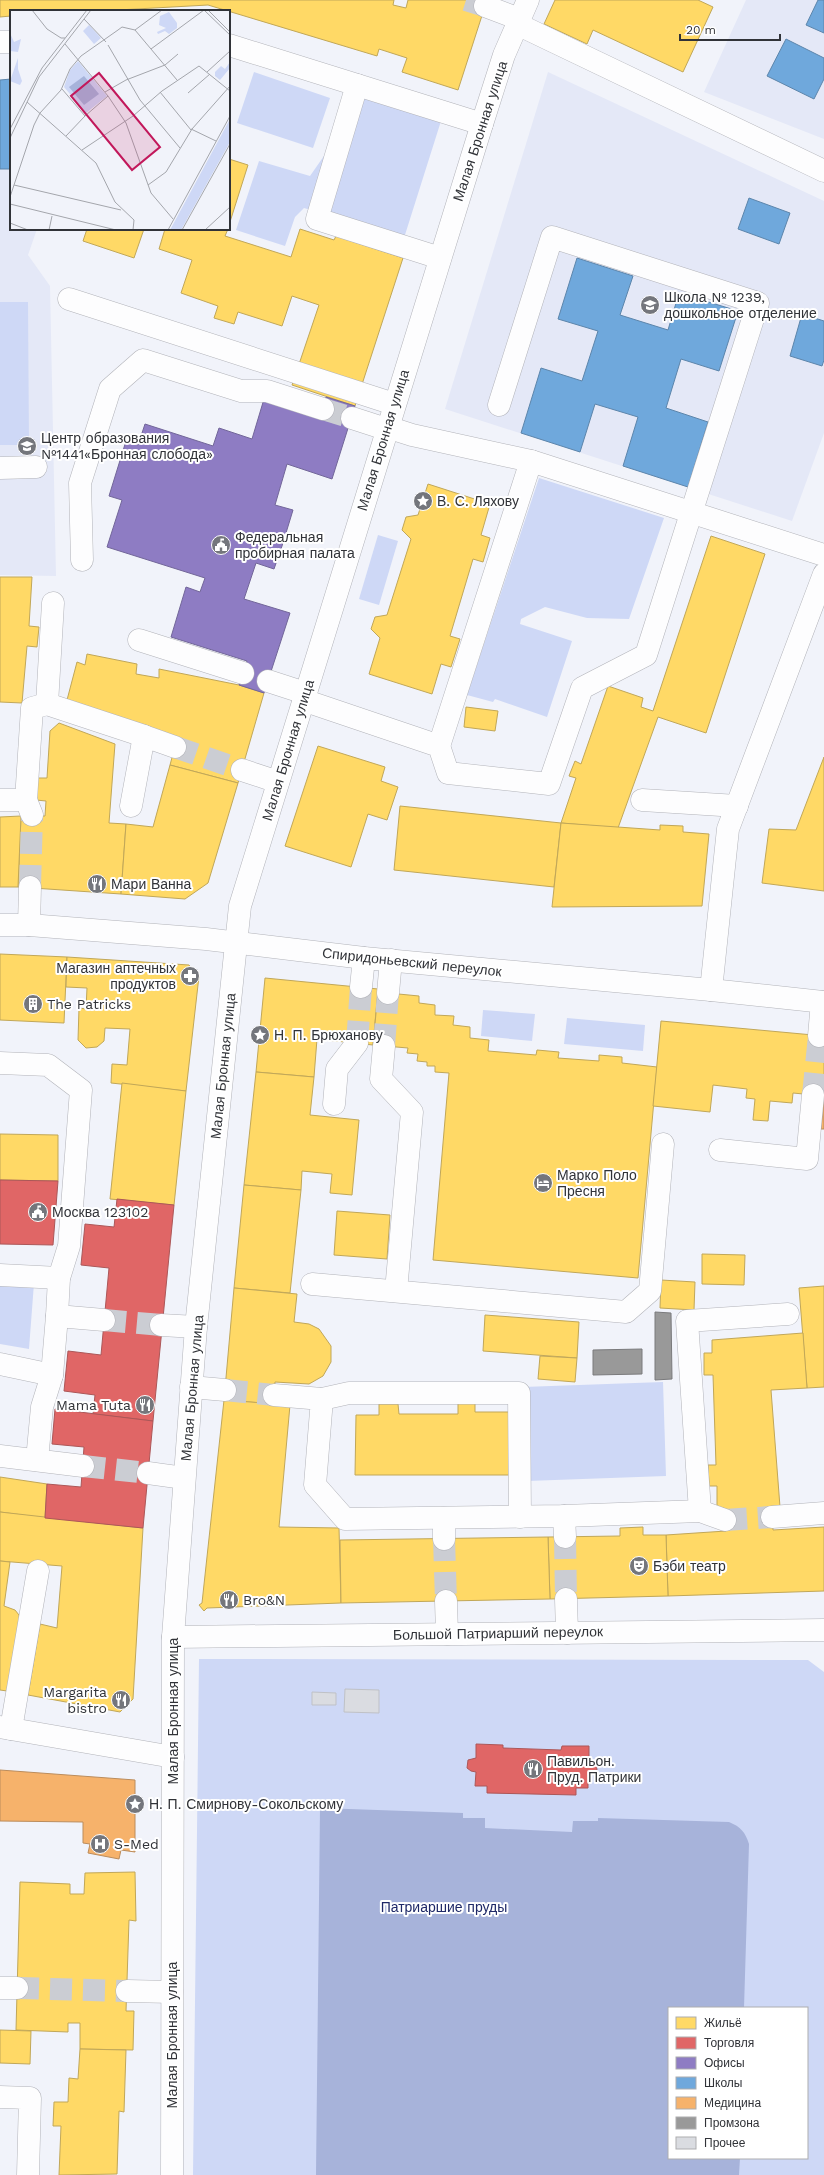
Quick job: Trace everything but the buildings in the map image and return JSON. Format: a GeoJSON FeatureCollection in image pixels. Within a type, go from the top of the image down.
{"type":"FeatureCollection","features":[{"type":"Feature","properties":{"kind":"street","name":"Малая Бронная улица"},"geometry":{"type":"LineString","coordinates":[[172,2175],[173,1636],[196,1327],[240,906],[386,428],[482,124],[504,55],[528,0]]}},
{"type":"Feature","properties":{"kind":"street"},"geometry":{"type":"LineString","coordinates":[[485,6],[824,171]]}},
{"type":"Feature","properties":{"kind":"street"},"geometry":{"type":"LineString","coordinates":[[230,45],[482,124]]}},
{"type":"Feature","properties":{"kind":"street"},"geometry":{"type":"LineString","coordinates":[[357,85],[317,220],[440,258]]}},
{"type":"Feature","properties":{"kind":"street"},"geometry":{"type":"LineString","coordinates":[[500,405],[552,237],[758,303],[646,655],[582,688],[549,784],[448,773],[438,746],[531,461]]}},
{"type":"Feature","properties":{"kind":"street"},"geometry":{"type":"LineString","coordinates":[[69,299],[394,404]]}},
{"type":"Feature","properties":{"kind":"street"},"geometry":{"type":"LineString","coordinates":[[82,560],[80,483],[110,389],[143,360],[241,391],[268,391],[323,409]]}},
{"type":"Feature","properties":{"kind":"street"},"geometry":{"type":"LineString","coordinates":[[352,418],[412,435],[531,461],[824,555]]}},
{"type":"Feature","properties":{"kind":"street"},"geometry":{"type":"LineString","coordinates":[[0,468],[36,467]]}},
{"type":"Feature","properties":{"kind":"street"},"geometry":{"type":"LineString","coordinates":[[711,990],[728,829],[824,574]]}},
{"type":"Feature","properties":{"kind":"street"},"geometry":{"type":"LineString","coordinates":[[47,704],[53,603]]}},
{"type":"Feature","properties":{"kind":"street"},"geometry":{"type":"LineString","coordinates":[[139,640],[243,673]]}},
{"type":"Feature","properties":{"kind":"street"},"geometry":{"type":"LineString","coordinates":[[268,681],[438,746]]}},
{"type":"Feature","properties":{"kind":"street"},"geometry":{"type":"LineString","coordinates":[[0,800],[29,808],[32,708],[47,704],[175,747]]}},
{"type":"Feature","properties":{"kind":"street"},"geometry":{"type":"LineString","coordinates":[[131,806],[144,736]]}},
{"type":"Feature","properties":{"kind":"street"},"geometry":{"type":"LineString","coordinates":[[242,770],[278,782]]}},
{"type":"Feature","properties":{"kind":"street"},"geometry":{"type":"LineString","coordinates":[[642,800],[737,806]]}},
{"type":"Feature","properties":{"kind":"street"},"geometry":{"type":"LineString","coordinates":[[29,925],[30,887]]}},
{"type":"Feature","properties":{"kind":"street","name":"Спиридоньевский переулок"},"geometry":{"type":"LineString","coordinates":[[0,925],[29,925],[236,943],[364,958],[711,990],[823,1002]]}},
{"type":"Feature","properties":{"kind":"street"},"geometry":{"type":"LineString","coordinates":[[361,987],[364,958]]}},
{"type":"Feature","properties":{"kind":"street"},"geometry":{"type":"LineString","coordinates":[[388,993],[391,960]]}},
{"type":"Feature","properties":{"kind":"street"},"geometry":{"type":"LineString","coordinates":[[819,1036],[823,1002]]}},
{"type":"Feature","properties":{"kind":"street"},"geometry":{"type":"LineString","coordinates":[[334,1104],[337,1069],[357,1043]]}},
{"type":"Feature","properties":{"kind":"street"},"geometry":{"type":"LineString","coordinates":[[384,1046],[381,1078],[412,1112],[396,1291]]}},
{"type":"Feature","properties":{"kind":"street"},"geometry":{"type":"LineString","coordinates":[[0,1064],[48,1065],[81,1090],[69,1246],[59,1278],[52,1375],[42,1407],[37,1460]]}},
{"type":"Feature","properties":{"kind":"street"},"geometry":{"type":"LineString","coordinates":[[720,1150],[816,1159],[813,1095]]}},
{"type":"Feature","properties":{"kind":"street"},"geometry":{"type":"LineString","coordinates":[[312,1284],[626,1312],[650,1291],[663,1144]]}},
{"type":"Feature","properties":{"kind":"street"},"geometry":{"type":"LineString","coordinates":[[0,1275],[59,1278]]}},
{"type":"Feature","properties":{"kind":"street"},"geometry":{"type":"LineString","coordinates":[[700,1511],[687,1321],[788,1314]]}},
{"type":"Feature","properties":{"kind":"street"},"geometry":{"type":"LineString","coordinates":[[56,1316],[104,1320]]}},
{"type":"Feature","properties":{"kind":"street"},"geometry":{"type":"LineString","coordinates":[[162,1325],[196,1327]]}},
{"type":"Feature","properties":{"kind":"street"},"geometry":{"type":"LineString","coordinates":[[0,1364],[52,1375]]}},
{"type":"Feature","properties":{"kind":"street"},"geometry":{"type":"LineString","coordinates":[[192,1387],[225,1390]]}},
{"type":"Feature","properties":{"kind":"street"},"geometry":{"type":"LineString","coordinates":[[274,1394],[322,1399],[349,1394],[519,1393],[520,1517]]}},
{"type":"Feature","properties":{"kind":"street"},"geometry":{"type":"LineString","coordinates":[[322,1399],[315,1485],[345,1519],[444,1528],[520,1517],[564,1527],[700,1511],[725,1520]]}},
{"type":"Feature","properties":{"kind":"street"},"geometry":{"type":"LineString","coordinates":[[0,1456],[83,1466]]}},
{"type":"Feature","properties":{"kind":"street"},"geometry":{"type":"LineString","coordinates":[[148,1473],[184,1478]]}},
{"type":"Feature","properties":{"kind":"street"},"geometry":{"type":"LineString","coordinates":[[772,1517],[824,1513]]}},
{"type":"Feature","properties":{"kind":"street"},"geometry":{"type":"LineString","coordinates":[[38,1571],[6,1728],[173,1757]]}},
{"type":"Feature","properties":{"kind":"street"},"geometry":{"type":"LineString","coordinates":[[566,1599],[567,1633]]}},
{"type":"Feature","properties":{"kind":"street"},"geometry":{"type":"LineString","coordinates":[[446,1601],[447,1634]]}},
{"type":"Feature","properties":{"kind":"street","name":"Большой Патриарший переулок"},"geometry":{"type":"LineString","coordinates":[[173,1636],[824,1630]]}},
{"type":"Feature","properties":{"kind":"street"},"geometry":{"type":"LineString","coordinates":[[127,1991],[172,1992]]}},
{"type":"Feature","properties":{"kind":"street"},"geometry":{"type":"LineString","coordinates":[[0,2097],[30,2098],[28,2175]]}},
{"type":"Feature","properties":{"kind":"shaded area"},"geometry":{"type":"Polygon","coordinates":[[[746,0],[824,0],[824,139],[704,92],[746,0]]]}},
{"type":"Feature","properties":{"kind":"shaded area","name":"Школа № 1239, дошкольное отделение"},"geometry":{"type":"Polygon","coordinates":[[[548,72],[824,201],[824,433],[792,521],[445,409],[548,72]]]}},
{"type":"Feature","properties":{"kind":"shaded area","name":"Центр образования №1441«Бронная слобода»"},"geometry":{"type":"Polygon","coordinates":[[[0,169],[10,169],[10,230],[37,230],[28,255],[50,286],[56,576],[0,575],[0,169]]]}},
{"type":"Feature","properties":{"kind":"shaded area","name":"Патриаршие пруды"},"geometry":{"type":"Polygon","coordinates":[[[320,1808],[463,1813],[463,1818],[485,1818],[485,1828],[572,1832],[573,1821],[598,1821],[598,1818],[729,1822],[740,1828],[746,1836],[749,1844],[744,2007],[668,2007],[668,2159],[740,2159],[739,2175],[316,2175],[320,1808]]]}},
{"type":"Feature","properties":{"kind":"green space"},"geometry":{"type":"Polygon","coordinates":[[[254,72],[330,98],[313,148],[237,123],[254,72]]]}},
{"type":"Feature","properties":{"kind":"green space"},"geometry":{"type":"Polygon","coordinates":[[[345,92],[441,121],[404,238],[304,208],[295,217],[285,246],[236,230],[259,161],[310,176],[326,153],[345,92]]]}},
{"type":"Feature","properties":{"kind":"green space"},"geometry":{"type":"Polygon","coordinates":[[[0,302],[28,302],[29,445],[0,445],[0,302]]]}},
{"type":"Feature","properties":{"kind":"green space"},"geometry":{"type":"Polygon","coordinates":[[[539,478],[664,518],[629,619],[587,618],[545,607],[521,619],[520,624],[572,641],[547,717],[495,699],[493,702],[467,695],[539,478]]]}},
{"type":"Feature","properties":{"kind":"green space"},"geometry":{"type":"Polygon","coordinates":[[[378,535],[398,541],[379,605],[359,599],[378,535]]]}},
{"type":"Feature","properties":{"kind":"green space"},"geometry":{"type":"Polygon","coordinates":[[[483,1010],[535,1014],[532,1041],[481,1036],[483,1010]]]}},
{"type":"Feature","properties":{"kind":"green space"},"geometry":{"type":"Polygon","coordinates":[[[567,1018],[645,1025],[643,1051],[564,1044],[567,1018]]]}},
{"type":"Feature","properties":{"kind":"green space"},"geometry":{"type":"Polygon","coordinates":[[[0,1280],[34,1283],[29,1349],[0,1344],[0,1280]]]}},
{"type":"Feature","properties":{"kind":"green space"},"geometry":{"type":"Polygon","coordinates":[[[663,1382],[666,1476],[527,1481],[523,1387],[663,1382]]]}},
{"type":"Feature","properties":{"kind":"green space","name":"Патриаршие пруды"},"geometry":{"type":"Polygon","coordinates":[[[199,1659],[808,1660],[824,1672],[824,2175],[193,2175],[199,1659]]]}},
{"type":"Feature","properties":{"kind":"tunnel"},"geometry":{"type":"LineString","coordinates":[[466,0],[485,6]]}},
{"type":"Feature","properties":{"kind":"tunnel"},"geometry":{"type":"LineString","coordinates":[[323,409],[352,418]]}},
{"type":"Feature","properties":{"kind":"tunnel"},"geometry":{"type":"LineString","coordinates":[[175,747],[242,770]]}},
{"type":"Feature","properties":{"kind":"tunnel"},"geometry":{"type":"LineString","coordinates":[[30,887],[32,815]]}},
{"type":"Feature","properties":{"kind":"tunnel"},"geometry":{"type":"LineString","coordinates":[[357,1043],[361,987]]}},
{"type":"Feature","properties":{"kind":"tunnel"},"geometry":{"type":"LineString","coordinates":[[384,1046],[388,993]]}},
{"type":"Feature","properties":{"kind":"tunnel"},"geometry":{"type":"LineString","coordinates":[[813,1095],[819,1036]]}},
{"type":"Feature","properties":{"kind":"tunnel"},"geometry":{"type":"LineString","coordinates":[[104,1320],[161,1325]]}},
{"type":"Feature","properties":{"kind":"tunnel"},"geometry":{"type":"LineString","coordinates":[[225,1390],[274,1395]]}},
{"type":"Feature","properties":{"kind":"tunnel"},"geometry":{"type":"LineString","coordinates":[[83,1466],[148,1473]]}},
{"type":"Feature","properties":{"kind":"tunnel"},"geometry":{"type":"LineString","coordinates":[[725,1520],[772,1517]]}},
{"type":"Feature","properties":{"kind":"tunnel"},"geometry":{"type":"LineString","coordinates":[[565,1537],[566,1599]]}},
{"type":"Feature","properties":{"kind":"tunnel"},"geometry":{"type":"LineString","coordinates":[[444,1539],[446,1601]]}},
{"type":"Feature","properties":{"kind":"tunnel"},"geometry":{"type":"LineString","coordinates":[[17,1988],[127,1991]]}},
{"type":"Feature","properties":{"kind":"place","name":"Школа № 1239, дошкольное отделение"},"geometry":{"type":"Point","coordinates":[650,305]}},
{"type":"Feature","properties":{"kind":"place","name":"Центр образования №1441«Бронная слобода»"},"geometry":{"type":"Point","coordinates":[27,446]}},
{"type":"Feature","properties":{"kind":"place","name":"В. С. Ляхову"},"geometry":{"type":"Point","coordinates":[423,501]}},
{"type":"Feature","properties":{"kind":"place","name":"Федеральная пробирная палата"},"geometry":{"type":"Point","coordinates":[221,545]}},
{"type":"Feature","properties":{"kind":"place","name":"Мари Ванна"},"geometry":{"type":"Point","coordinates":[97,884]}},
{"type":"Feature","properties":{"kind":"place","name":"Магазин аптечных продуктов"},"geometry":{"type":"Point","coordinates":[190,976]}},
{"type":"Feature","properties":{"kind":"place","name":"The Patricks"},"geometry":{"type":"Point","coordinates":[33,1004]}},
{"type":"Feature","properties":{"kind":"place","name":"Н. П. Брюханову"},"geometry":{"type":"Point","coordinates":[260,1035]}},
{"type":"Feature","properties":{"kind":"place","name":"Марко Поло Пресня"},"geometry":{"type":"Point","coordinates":[543,1183]}},
{"type":"Feature","properties":{"kind":"place","name":"Москва 123102"},"geometry":{"type":"Point","coordinates":[38,1212]}},
{"type":"Feature","properties":{"kind":"place","name":"Mama Tuta"},"geometry":{"type":"Point","coordinates":[145,1405]}},
{"type":"Feature","properties":{"kind":"place","name":"Бэби театр"},"geometry":{"type":"Point","coordinates":[639,1566]}},
{"type":"Feature","properties":{"kind":"place","name":"Bro&N"},"geometry":{"type":"Point","coordinates":[229,1600]}},
{"type":"Feature","properties":{"kind":"place","name":"Margarita bistro"},"geometry":{"type":"Point","coordinates":[121,1700]}},
{"type":"Feature","properties":{"kind":"place","name":"Павильон. Пруд. Патрики"},"geometry":{"type":"Point","coordinates":[533,1769]}},
{"type":"Feature","properties":{"kind":"place","name":"Н. П. Смирнову-Сокольскому"},"geometry":{"type":"Point","coordinates":[135,1804]}},
{"type":"Feature","properties":{"kind":"place","name":"S-Med"},"geometry":{"type":"Point","coordinates":[100,1844]}}]}
